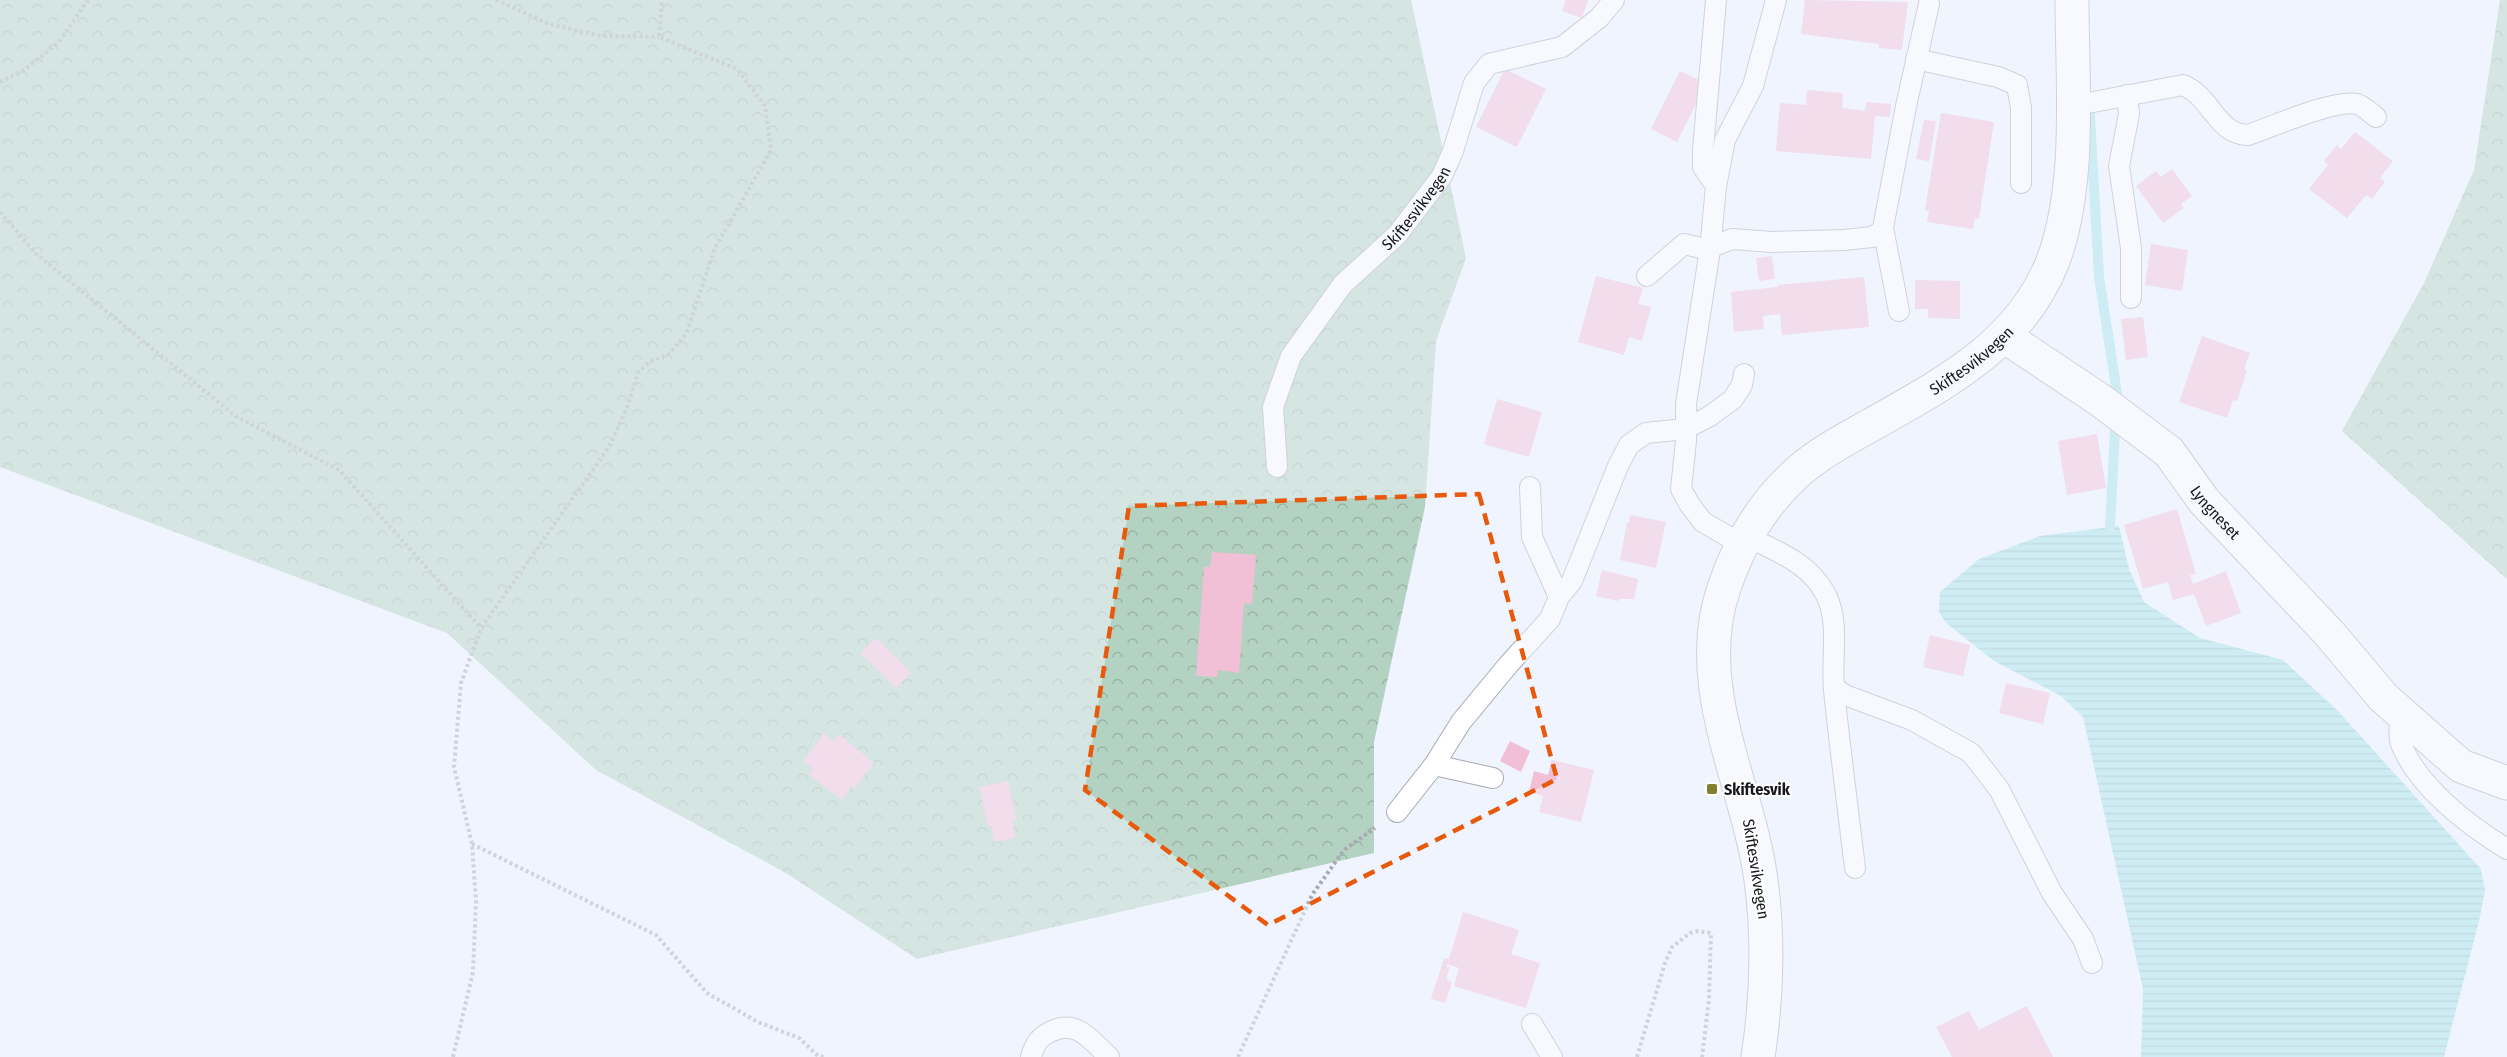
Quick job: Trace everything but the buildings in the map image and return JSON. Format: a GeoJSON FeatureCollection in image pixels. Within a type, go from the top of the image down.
{"type":"FeatureCollection","features":[{"type":"Feature","properties":{"kind":"main road","name":"Skiftesvikvegen"},"geometry":{"type":"LineString","coordinates":[[1758,1057],[1765,1009],[1766,966],[1761,880],[1749,817],[1719,712],[1713,671],[1715,630],[1723,590],[1744,540],[1771,500],[1799,471],[1832,446],[1952,379],[2004,336],[2033,300],[2052,263],[2065,223],[2071,182],[2072,0]]}},
{"type":"Feature","properties":{"kind":"main road","name":"Lyngneset"},"geometry":{"type":"LineString","coordinates":[[2004,336],[2100,400],[2169,452],[2211,508],[2329,633],[2402,716],[2461,766],[2507,783]]}},
{"type":"Feature","properties":{"kind":"lane","name":"Skiftesvikvegen"},"geometry":{"type":"LineString","coordinates":[[1277,467],[1274,407],[1290,356],[1343,284],[1397,235],[1442,176],[1453,152],[1474,83],[1480,73],[1489,64],[1562,47],[1599,18],[1614,0]]}},
{"type":"Feature","properties":{"kind":"lane"},"geometry":{"type":"LineString","coordinates":[[1716,0],[1703,167],[1716,186]]}},
{"type":"Feature","properties":{"kind":"lane"},"geometry":{"type":"LineString","coordinates":[[1776,0],[1753,86],[1725,140],[1716,186],[1710,250],[1694,346],[1681,489],[1703,522],[1794,560],[1812,575],[1826,595],[1833,618],[1834,687],[1855,868]]}},
{"type":"Feature","properties":{"kind":"lane"},"geometry":{"type":"LineString","coordinates":[[1899,311],[1883,228],[1929,4]]}},
{"type":"Feature","properties":{"kind":"lane"},"geometry":{"type":"LineString","coordinates":[[1917,59],[1998,77],[2017,85],[2021,108],[2021,183]]}},
{"type":"Feature","properties":{"kind":"lane"},"geometry":{"type":"LineString","coordinates":[[2072,106],[2183,85],[2203,98],[2230,132],[2238,135],[2248,135],[2332,105],[2350,103],[2360,105],[2376,117]]}},
{"type":"Feature","properties":{"kind":"lane"},"geometry":{"type":"LineString","coordinates":[[2127,95],[2129,114],[2119,165],[2131,248],[2131,298]]}},
{"type":"Feature","properties":{"kind":"lane"},"geometry":{"type":"LineString","coordinates":[[1710,250],[1731,239],[1772,242],[1844,240],[1872,237],[1883,228]]}},
{"type":"Feature","properties":{"kind":"lane"},"geometry":{"type":"LineString","coordinates":[[1647,276],[1684,244],[1710,250]]}},
{"type":"Feature","properties":{"kind":"lane"},"geometry":{"type":"LineString","coordinates":[[1397,812],[1434,765],[1461,722],[1550,619],[1559,597],[1572,581],[1629,445],[1646,433],[1685,429],[1710,416],[1732,399],[1742,385],[1744,374]]}},
{"type":"Feature","properties":{"kind":"lane"},"geometry":{"type":"LineString","coordinates":[[1530,487],[1532,537],[1559,597]]}},
{"type":"Feature","properties":{"kind":"lane"},"geometry":{"type":"LineString","coordinates":[[1834,687],[1845,695],[1912,720],[1971,753],[1999,789],[2052,893],[2083,939],[2092,963]]}},
{"type":"Feature","properties":{"kind":"lane"},"geometry":{"type":"LineString","coordinates":[[2402,716],[2399,727],[2401,742],[2419,775],[2469,824],[2507,849]]}},
{"type":"Feature","properties":{"kind":"lane"},"geometry":{"type":"LineString","coordinates":[[1434,765],[1493,778]]}},
{"type":"Feature","properties":{"kind":"lane"},"geometry":{"type":"LineString","coordinates":[[1532,1024],[1552,1057]]}},
{"type":"Feature","properties":{"kind":"lane"},"geometry":{"type":"LineString","coordinates":[[1031,1057],[1034,1045],[1046,1033],[1058,1027],[1067,1026],[1089,1038],[1109,1057]]}},
{"type":"Feature","properties":{"kind":"path"},"geometry":{"type":"LineString","coordinates":[[0,82],[24,70],[58,43],[88,0]]}},
{"type":"Feature","properties":{"kind":"path"},"geometry":{"type":"LineString","coordinates":[[453,1057],[473,972],[476,901],[472,844],[454,767],[461,683],[481,628],[609,447],[627,408],[638,373],[649,362],[669,354],[686,334],[715,248],[771,150],[765,106],[737,69],[659,37],[601,36],[549,24],[496,0]]}},
{"type":"Feature","properties":{"kind":"path"},"geometry":{"type":"LineString","coordinates":[[659,37],[662,0]]}},
{"type":"Feature","properties":{"kind":"path"},"geometry":{"type":"LineString","coordinates":[[0,212],[36,254],[237,417],[339,471],[481,628]]}},
{"type":"Feature","properties":{"kind":"path"},"geometry":{"type":"LineString","coordinates":[[1238,1057],[1312,895],[1344,850],[1397,812]]}},
{"type":"Feature","properties":{"kind":"path"},"geometry":{"type":"LineString","coordinates":[[472,844],[656,935],[707,993],[758,1022],[799,1038],[818,1056],[825,1057]]}},
{"type":"Feature","properties":{"kind":"path"},"geometry":{"type":"LineString","coordinates":[[1637,1057],[1665,963],[1672,947],[1690,933],[1698,931],[1712,933],[1709,999],[1702,1057]]}},
{"type":"Feature","properties":{"kind":"highlighted area"},"geometry":{"type":"Polygon","coordinates":[[[1479,494],[1557,779],[1268,925],[1085,790],[1129,506],[1479,494]]]}},
{"type":"Feature","properties":{"kind":"green space"},"geometry":{"type":"Polygon","coordinates":[[[0,0],[1411,0],[1466,258],[1436,341],[1425,507],[1374,742],[1374,853],[917,959],[786,873],[596,770],[447,633],[0,467],[0,0]]]}},
{"type":"Feature","properties":{"kind":"green space"},"geometry":{"type":"Polygon","coordinates":[[[2500,0],[2507,0],[2507,579],[2342,431],[2424,283],[2474,170],[2500,0]]]}},
{"type":"Feature","properties":{"kind":"water"},"geometry":{"type":"Polygon","coordinates":[[[2119,526],[2129,569],[2144,602],[2200,638],[2283,660],[2338,711],[2481,869],[2485,890],[2480,917],[2444,1057],[2141,1057],[2143,989],[2083,717],[2061,696],[1994,661],[1946,623],[1939,612],[1940,592],[1979,559],[2040,536],[2119,526]]]}},
{"type":"Feature","properties":{"kind":"waterway"},"geometry":{"type":"LineString","coordinates":[[2089,99],[2099,277],[2117,393],[2110,527]]}},
{"type":"Feature","properties":{"kind":"place","name":"Skiftesvik"},"geometry":{"type":"Point","coordinates":[1712,789]}}]}
